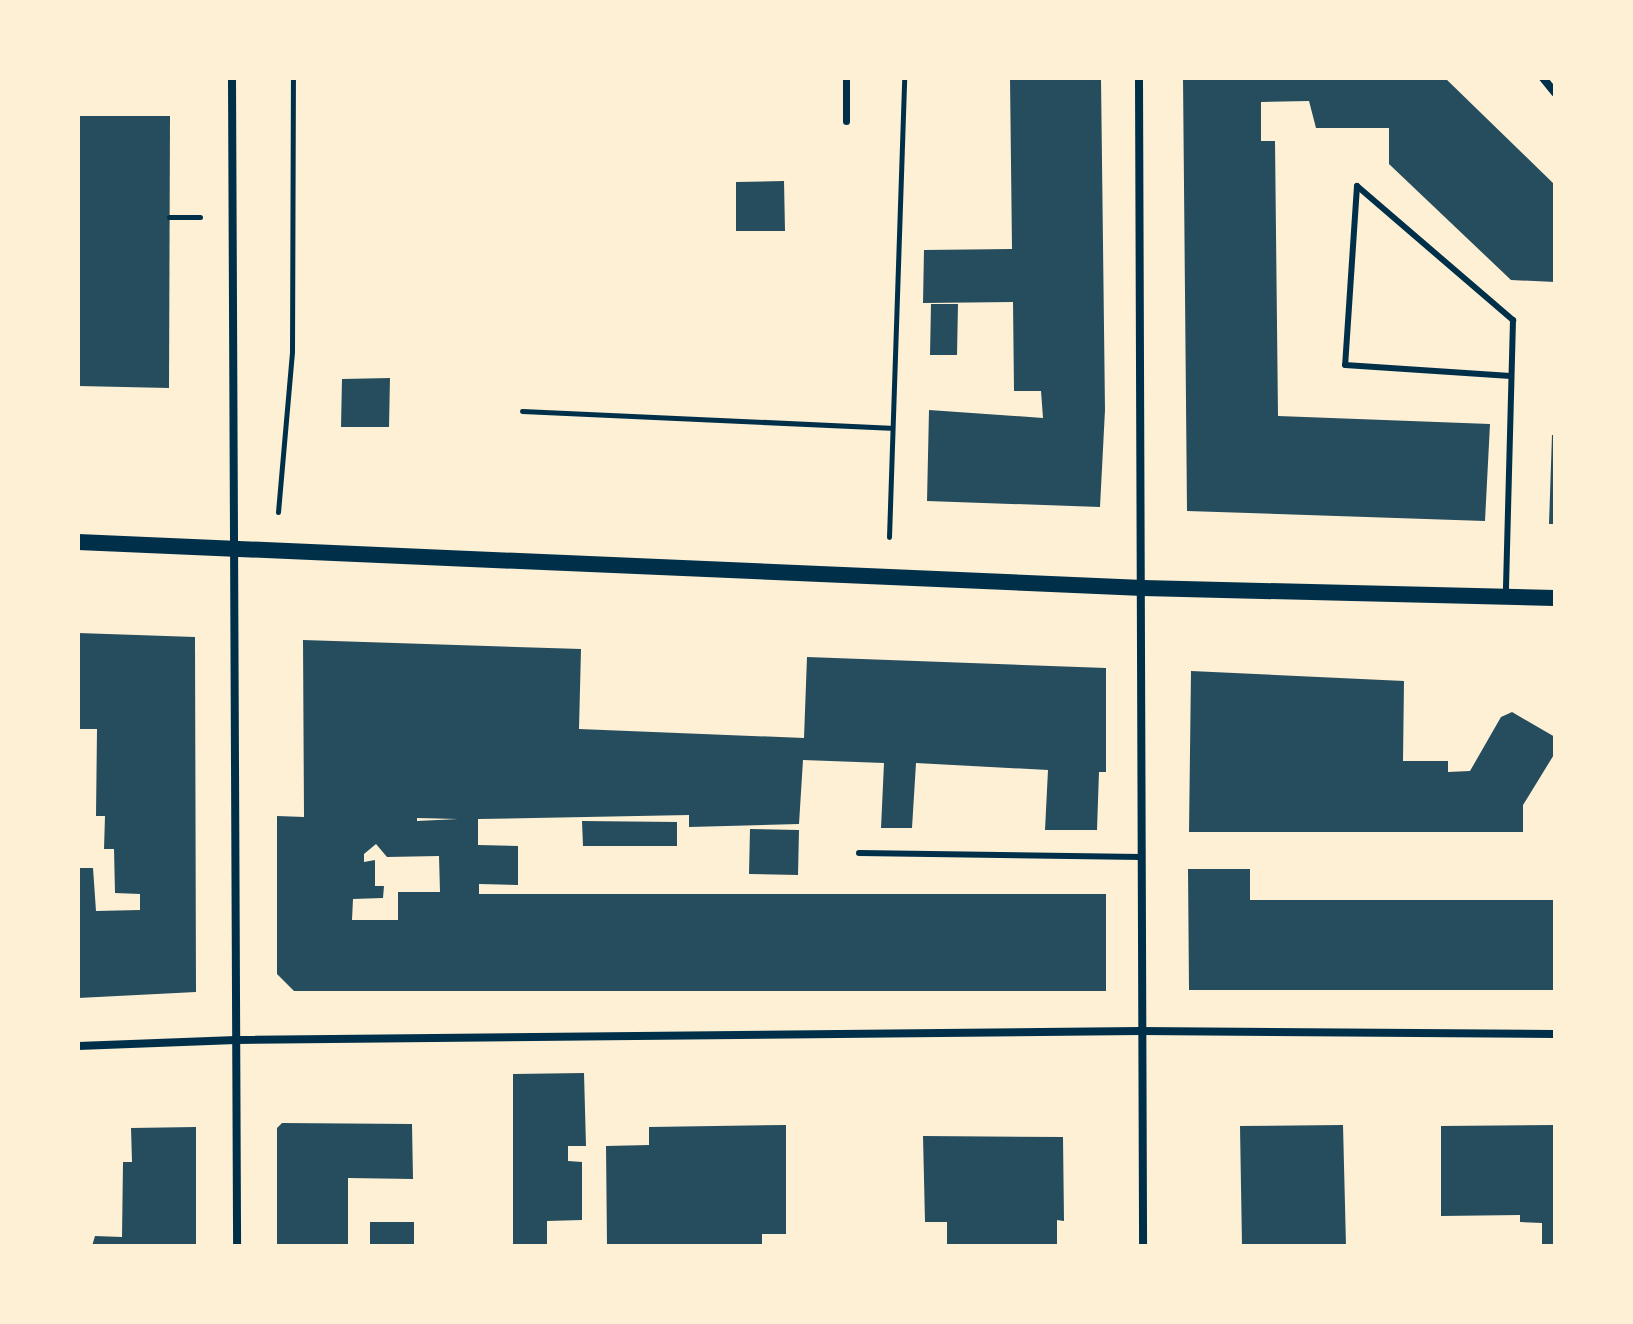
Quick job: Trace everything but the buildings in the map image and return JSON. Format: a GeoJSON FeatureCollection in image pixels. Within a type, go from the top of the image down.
{"type":"FeatureCollection","features":[{"type":"Feature","properties":{"kind":"main road"},"geometry":{"type":"LineString","coordinates":[[78,542],[1143,588],[1555,598]]}},
{"type":"Feature","properties":{"kind":"street"},"geometry":{"type":"LineString","coordinates":[[232,78],[231,547],[237,1246]]}},
{"type":"Feature","properties":{"kind":"street"},"geometry":{"type":"LineString","coordinates":[[846,78],[846,121]]}},
{"type":"Feature","properties":{"kind":"street"},"geometry":{"type":"LineString","coordinates":[[1139,78],[1143,1246]]}},
{"type":"Feature","properties":{"kind":"street"},"geometry":{"type":"LineString","coordinates":[[1543,78],[1555,93]]}},
{"type":"Feature","properties":{"kind":"street"},"geometry":{"type":"LineString","coordinates":[[78,1046],[236,1040],[1140,1031],[1555,1034]]}},
{"type":"Feature","properties":{"kind":"lane"},"geometry":{"type":"LineString","coordinates":[[1506,596],[1513,320],[1357,186],[1345,365],[1511,376]]}},
{"type":"Feature","properties":{"kind":"lane"},"geometry":{"type":"LineString","coordinates":[[859,853],[1141,857]]}},
{"type":"Feature","properties":{"kind":"path"},"geometry":{"type":"LineString","coordinates":[[273,550],[287,446],[292,352],[293,78]]}},
{"type":"Feature","properties":{"kind":"path"},"geometry":{"type":"LineString","coordinates":[[889,578],[890,428],[904,78]]}},
{"type":"Feature","properties":{"kind":"path"},"geometry":{"type":"LineString","coordinates":[[522,411],[890,428]]}}]}
